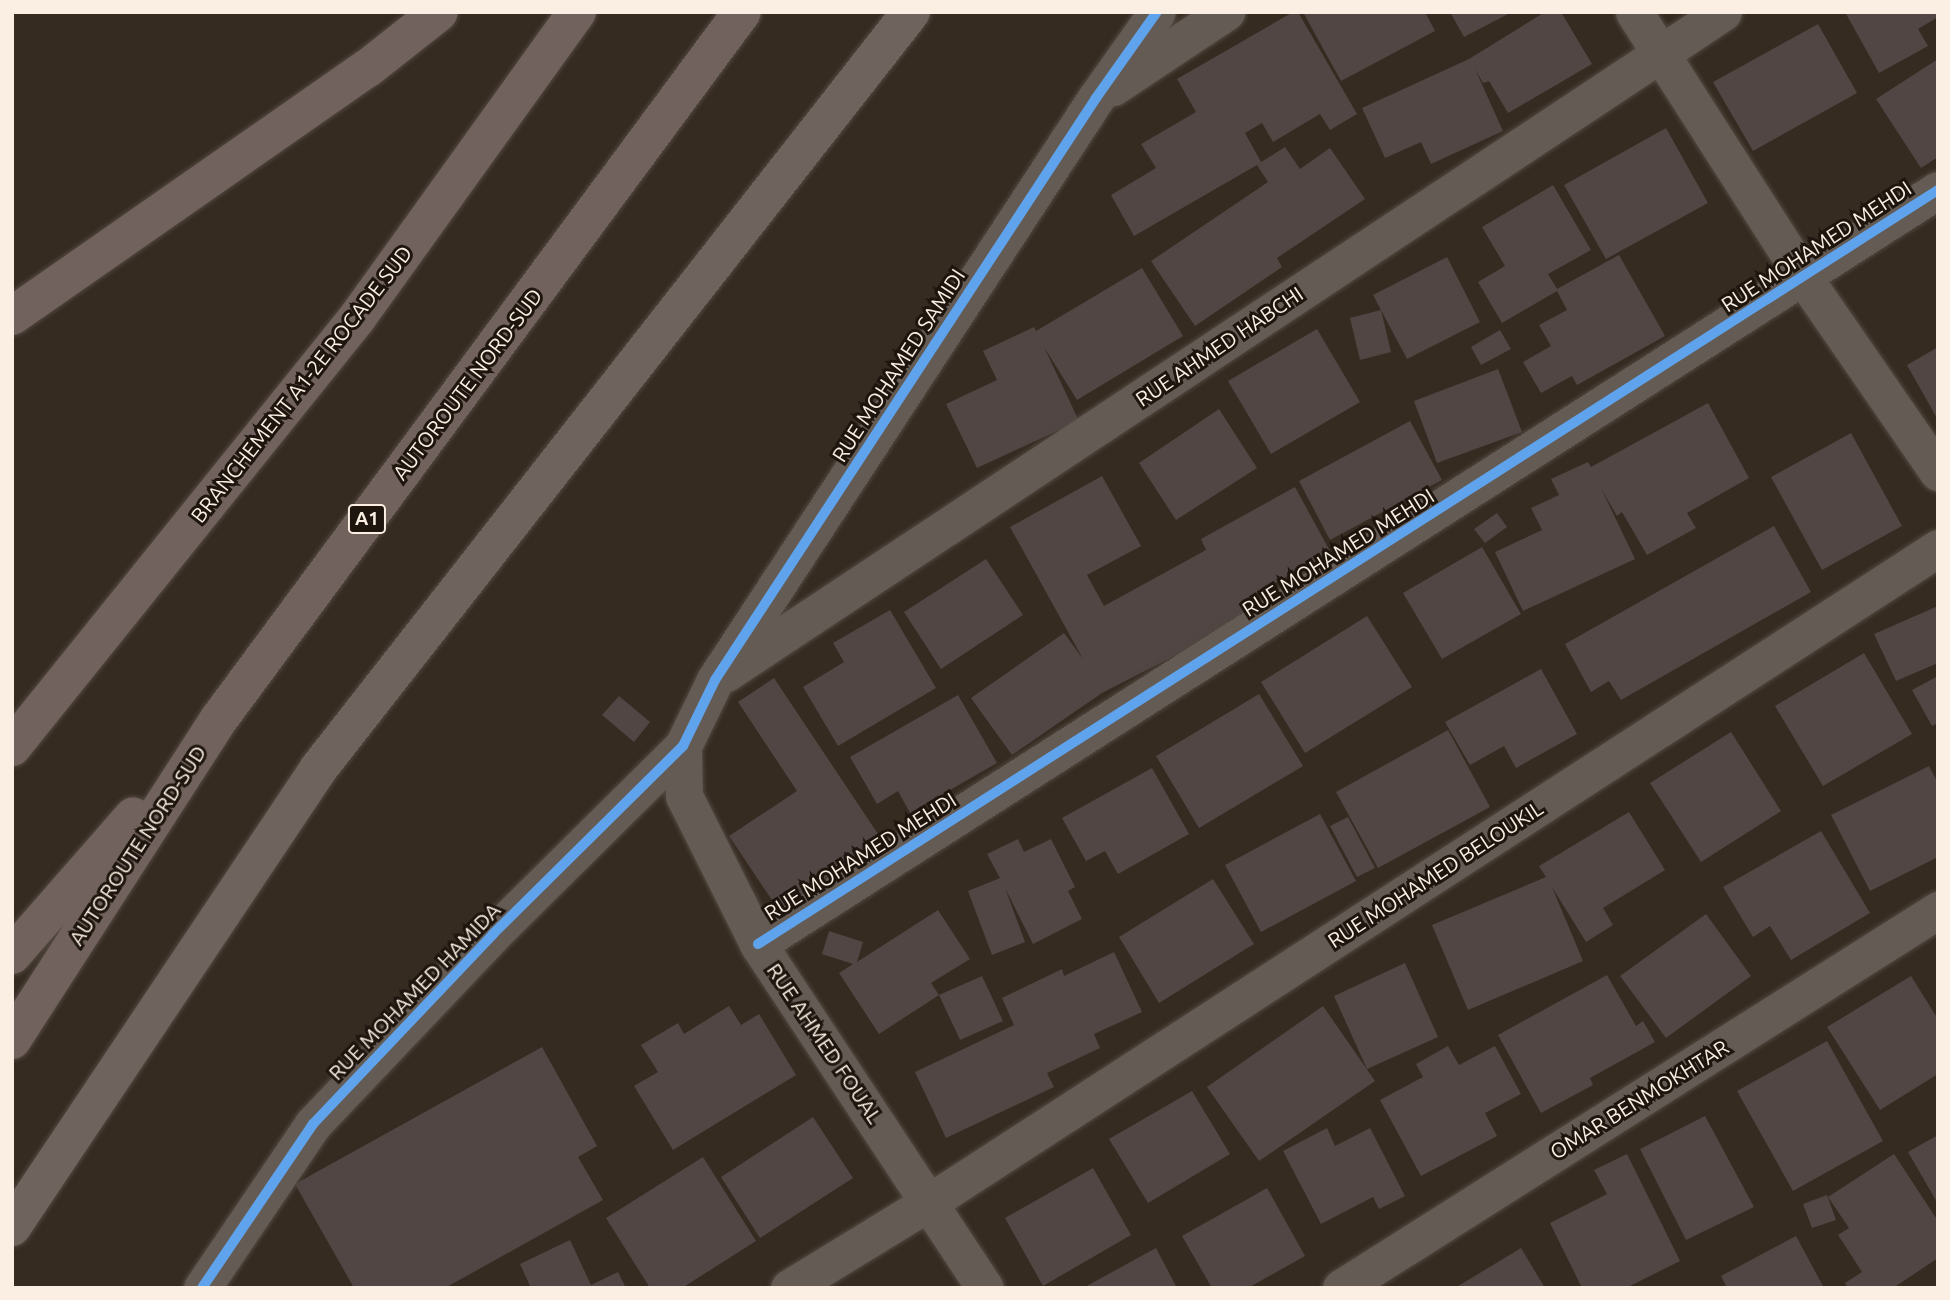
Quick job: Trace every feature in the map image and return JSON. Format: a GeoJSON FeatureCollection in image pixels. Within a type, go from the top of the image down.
{"type":"FeatureCollection","features":[{"type":"Feature","properties":{"kind":"highway"},"geometry":{"type":"LineString","coordinates":[[12,316],[368,68],[439,12]]}},
{"type":"Feature","properties":{"kind":"highway","name":"BRANCHEMENT A1-2E ROCADE SUD"},"geometry":{"type":"LineString","coordinates":[[12,747],[357,318],[577,12]]}},
{"type":"Feature","properties":{"kind":"highway","name":"AUTOROUTE NORD-SUD"},"geometry":{"type":"LineString","coordinates":[[12,1040],[219,719],[742,12]]}},
{"type":"Feature","properties":{"kind":"highway"},"geometry":{"type":"LineString","coordinates":[[12,955],[219,719]]}},
{"type":"Feature","properties":{"kind":"main road"},"geometry":{"type":"LineString","coordinates":[[12,1227],[319,768],[911,12]]}},
{"type":"Feature","properties":{"kind":"street","name":"RUE MOHAMED SAMIDI"},"geometry":{"type":"LineString","coordinates":[[683,746],[715,680],[1096,98],[1157,12]]}},
{"type":"Feature","properties":{"kind":"street"},"geometry":{"type":"LineString","coordinates":[[1096,98],[1226,12]]}},
{"type":"Feature","properties":{"kind":"street"},"geometry":{"type":"LineString","coordinates":[[1634,12],[1804,278],[1938,472]]}},
{"type":"Feature","properties":{"kind":"street","name":"RUE AHMED HABCHI"},"geometry":{"type":"LineString","coordinates":[[715,680],[1723,12]]}},
{"type":"Feature","properties":{"kind":"street","name":"RUE MOHAMED MEHDI"},"geometry":{"type":"LineString","coordinates":[[758,944],[1938,190]]}},
{"type":"Feature","properties":{"kind":"street","name":"RUE MOHAMED BELOUKIL"},"geometry":{"type":"LineString","coordinates":[[789,1288],[931,1201],[1938,548]]}},
{"type":"Feature","properties":{"kind":"street","name":"RUE AHMED FOUAL"},"geometry":{"type":"LineString","coordinates":[[683,746],[684,796],[758,944],[931,1201],[985,1288]]}},
{"type":"Feature","properties":{"kind":"street","name":"RUE MOHAMED HAMIDA"},"geometry":{"type":"LineString","coordinates":[[202,1288],[313,1124],[493,934],[683,746]]}},
{"type":"Feature","properties":{"kind":"street","name":"OMAR BENMOKHTAR"},"geometry":{"type":"LineString","coordinates":[[1340,1288],[1938,910]]}},
{"type":"Feature","properties":{"kind":"building"},"geometry":{"type":"Polygon","coordinates":[[[1293,12],[1298,12],[1357,114],[1330,130],[1320,114],[1273,142],[1262,123],[1245,133],[1261,162],[1285,147],[1300,169],[1330,148],[1365,199],[1277,258],[1282,267],[1195,326],[1151,261],[1268,182],[1257,165],[1134,236],[1111,195],[1156,168],[1141,144],[1196,112],[1177,79],[1293,12]]]}},
{"type":"Feature","properties":{"kind":"building"},"geometry":{"type":"Polygon","coordinates":[[[1303,12],[1425,12],[1435,31],[1341,81],[1303,12]]]}},
{"type":"Feature","properties":{"kind":"building"},"geometry":{"type":"Polygon","coordinates":[[[1450,12],[1512,12],[1464,37],[1450,12]]]}},
{"type":"Feature","properties":{"kind":"building"},"geometry":{"type":"Polygon","coordinates":[[[1545,12],[1561,12],[1592,64],[1508,113],[1489,81],[1483,83],[1475,69],[1503,131],[1431,164],[1421,142],[1385,158],[1362,108],[1469,59],[1545,12]]]}},
{"type":"Feature","properties":{"kind":"building"},"geometry":{"type":"Polygon","coordinates":[[[1845,12],[1938,12],[1938,17],[1918,29],[1928,46],[1879,73],[1845,12]]]}},
{"type":"Feature","properties":{"kind":"building"},"geometry":{"type":"Polygon","coordinates":[[[1818,24],[1857,93],[1753,151],[1713,82],[1818,24]]]}},
{"type":"Feature","properties":{"kind":"building"},"geometry":{"type":"Polygon","coordinates":[[[1938,59],[1938,157],[1921,168],[1876,99],[1938,59]]]}},
{"type":"Feature","properties":{"kind":"building"},"geometry":{"type":"Polygon","coordinates":[[[1666,128],[1708,203],[1606,259],[1564,185],[1666,128]]]}},
{"type":"Feature","properties":{"kind":"building"},"geometry":{"type":"Polygon","coordinates":[[[1553,185],[1591,250],[1548,274],[1557,289],[1619,255],[1665,336],[1577,385],[1572,376],[1541,393],[1523,362],[1551,346],[1539,325],[1567,310],[1557,291],[1502,323],[1478,282],[1505,266],[1482,227],[1553,185]]]}},
{"type":"Feature","properties":{"kind":"building"},"geometry":{"type":"Polygon","coordinates":[[[1447,257],[1480,322],[1407,359],[1373,295],[1447,257]]]}},
{"type":"Feature","properties":{"kind":"building"},"geometry":{"type":"Polygon","coordinates":[[[1142,268],[1183,336],[1077,400],[1044,347],[1079,421],[977,468],[946,404],[997,380],[983,351],[1034,327],[1036,331],[1142,268]]]}},
{"type":"Feature","properties":{"kind":"building"},"geometry":{"type":"Polygon","coordinates":[[[1381,310],[1391,352],[1360,360],[1350,318],[1381,310]]]}},
{"type":"Feature","properties":{"kind":"building"},"geometry":{"type":"Polygon","coordinates":[[[1317,329],[1360,402],[1271,454],[1228,381],[1317,329]]]}},
{"type":"Feature","properties":{"kind":"building"},"geometry":{"type":"Polygon","coordinates":[[[1500,330],[1511,349],[1481,365],[1471,347],[1500,330]]]}},
{"type":"Feature","properties":{"kind":"building"},"geometry":{"type":"Polygon","coordinates":[[[1938,347],[1938,420],[1907,365],[1938,347]]]}},
{"type":"Feature","properties":{"kind":"building"},"geometry":{"type":"Polygon","coordinates":[[[1498,369],[1522,432],[1437,463],[1414,401],[1498,369]]]}},
{"type":"Feature","properties":{"kind":"building"},"geometry":{"type":"Polygon","coordinates":[[[1708,403],[1749,478],[1687,513],[1696,528],[1647,555],[1622,512],[1617,516],[1601,488],[1635,559],[1523,611],[1495,552],[1542,530],[1531,508],[1559,495],[1551,479],[1588,462],[1591,467],[1708,403]]]}},
{"type":"Feature","properties":{"kind":"building"},"geometry":{"type":"Polygon","coordinates":[[[1219,409],[1257,468],[1176,520],[1139,463],[1219,409]]]}},
{"type":"Feature","properties":{"kind":"building"},"geometry":{"type":"Polygon","coordinates":[[[1410,421],[1442,480],[1330,540],[1299,481],[1410,421]]]}},
{"type":"Feature","properties":{"kind":"building"},"geometry":{"type":"Polygon","coordinates":[[[1851,433],[1902,526],[1822,570],[1771,477],[1851,433]]]}},
{"type":"Feature","properties":{"kind":"building"},"geometry":{"type":"Polygon","coordinates":[[[1102,476],[1141,546],[1087,575],[1104,606],[1206,550],[1201,539],[1295,487],[1331,553],[1245,599],[1254,615],[1102,693],[1012,755],[971,698],[1064,633],[1083,659],[1010,527],[1102,476]]]}},
{"type":"Feature","properties":{"kind":"building"},"geometry":{"type":"Polygon","coordinates":[[[1497,513],[1507,527],[1485,543],[1474,529],[1497,513]]]}},
{"type":"Feature","properties":{"kind":"building"},"geometry":{"type":"Polygon","coordinates":[[[1774,526],[1811,592],[1621,700],[1609,681],[1591,692],[1565,644],[1774,526]]]}},
{"type":"Feature","properties":{"kind":"building"},"geometry":{"type":"Polygon","coordinates":[[[1482,547],[1521,614],[1442,659],[1403,593],[1482,547]]]}},
{"type":"Feature","properties":{"kind":"building"},"geometry":{"type":"Polygon","coordinates":[[[986,559],[1023,615],[941,669],[904,612],[986,559]]]}},
{"type":"Feature","properties":{"kind":"building"},"geometry":{"type":"Polygon","coordinates":[[[1938,606],[1938,663],[1896,681],[1874,634],[1938,606]]]}},
{"type":"Feature","properties":{"kind":"building"},"geometry":{"type":"Polygon","coordinates":[[[890,610],[936,688],[838,746],[803,687],[844,662],[833,643],[890,610]]]}},
{"type":"Feature","properties":{"kind":"building"},"geometry":{"type":"Polygon","coordinates":[[[1367,616],[1412,687],[1305,753],[1261,682],[1367,616]]]}},
{"type":"Feature","properties":{"kind":"building"},"geometry":{"type":"Polygon","coordinates":[[[1864,653],[1912,734],[1823,786],[1775,706],[1864,653]]]}},
{"type":"Feature","properties":{"kind":"building"},"geometry":{"type":"Polygon","coordinates":[[[1541,669],[1577,734],[1516,768],[1504,746],[1470,765],[1445,722],[1541,669]]]}},
{"type":"Feature","properties":{"kind":"building"},"geometry":{"type":"Polygon","coordinates":[[[1938,676],[1938,723],[1932,726],[1912,690],[1938,676]]]}},
{"type":"Feature","properties":{"kind":"building"},"geometry":{"type":"Polygon","coordinates":[[[774,678],[882,840],[778,909],[729,836],[797,791],[738,702],[774,678]]]}},
{"type":"Feature","properties":{"kind":"building"},"geometry":{"type":"Polygon","coordinates":[[[1259,694],[1303,766],[1199,828],[1156,756],[1259,694]]]}},
{"type":"Feature","properties":{"kind":"building"},"geometry":{"type":"Polygon","coordinates":[[[958,695],[997,763],[910,813],[898,791],[877,804],[850,757],[958,695]]]}},
{"type":"Feature","properties":{"kind":"building"},"geometry":{"type":"Polygon","coordinates":[[[619,696],[650,722],[634,742],[602,715],[619,696]]]}},
{"type":"Feature","properties":{"kind":"building"},"geometry":{"type":"Polygon","coordinates":[[[1448,730],[1490,807],[1378,868],[1336,792],[1448,730]]]}},
{"type":"Feature","properties":{"kind":"building"},"geometry":{"type":"Polygon","coordinates":[[[1731,732],[1781,811],[1701,862],[1650,783],[1731,732]]]}},
{"type":"Feature","properties":{"kind":"building"},"geometry":{"type":"Polygon","coordinates":[[[1929,766],[1938,783],[1938,857],[1870,891],[1831,815],[1929,766]]]}},
{"type":"Feature","properties":{"kind":"building"},"geometry":{"type":"Polygon","coordinates":[[[1152,768],[1189,834],[1118,874],[1105,851],[1086,861],[1062,818],[1152,768]]]}},
{"type":"Feature","properties":{"kind":"building"},"geometry":{"type":"Polygon","coordinates":[[[1629,812],[1665,870],[1603,908],[1613,925],[1586,942],[1552,887],[1583,961],[1468,1010],[1432,925],[1546,877],[1539,866],[1629,812]]]}},
{"type":"Feature","properties":{"kind":"building"},"geometry":{"type":"Polygon","coordinates":[[[1320,814],[1356,881],[1261,932],[1225,865],[1320,814]]]}},
{"type":"Feature","properties":{"kind":"building"},"geometry":{"type":"Polygon","coordinates":[[[1348,817],[1375,868],[1357,877],[1330,826],[1348,817]]]}},
{"type":"Feature","properties":{"kind":"building"},"geometry":{"type":"Polygon","coordinates":[[[1821,831],[1870,913],[1791,960],[1770,926],[1753,937],[1723,887],[1821,831]]]}},
{"type":"Feature","properties":{"kind":"building"},"geometry":{"type":"Polygon","coordinates":[[[1018,839],[1024,852],[1051,839],[1075,887],[1068,891],[1082,919],[1033,944],[1005,888],[1025,942],[992,955],[968,891],[1000,878],[987,854],[1018,839]]]}},
{"type":"Feature","properties":{"kind":"building"},"geometry":{"type":"Polygon","coordinates":[[[1213,879],[1254,944],[1159,1003],[1119,937],[1213,879]]]}},
{"type":"Feature","properties":{"kind":"building"},"geometry":{"type":"Polygon","coordinates":[[[938,910],[970,959],[931,983],[939,995],[879,1034],[839,973],[853,964],[822,954],[829,931],[863,942],[857,962],[938,910]]]}},
{"type":"Feature","properties":{"kind":"building"},"geometry":{"type":"Polygon","coordinates":[[[1706,914],[1751,976],[1666,1038],[1620,976],[1706,914]]]}},
{"type":"Feature","properties":{"kind":"building"},"geometry":{"type":"Polygon","coordinates":[[[1114,952],[1142,1012],[1094,1034],[1100,1048],[1047,1073],[1054,1087],[946,1138],[915,1072],[1014,1025],[1002,998],[1062,969],[1064,976],[1114,952]]]}},
{"type":"Feature","properties":{"kind":"building"},"geometry":{"type":"Polygon","coordinates":[[[1405,963],[1438,1037],[1367,1069],[1334,996],[1405,963]]]}},
{"type":"Feature","properties":{"kind":"building"},"geometry":{"type":"Polygon","coordinates":[[[1607,975],[1636,1026],[1643,1021],[1655,1042],[1590,1078],[1593,1085],[1541,1113],[1498,1035],[1607,975]]]}},
{"type":"Feature","properties":{"kind":"building"},"geometry":{"type":"Polygon","coordinates":[[[982,976],[1003,1021],[960,1040],[939,995],[982,976]]]}},
{"type":"Feature","properties":{"kind":"building"},"geometry":{"type":"Polygon","coordinates":[[[1911,976],[1938,1019],[1938,1074],[1880,1110],[1827,1027],[1911,976]]]}},
{"type":"Feature","properties":{"kind":"building"},"geometry":{"type":"Polygon","coordinates":[[[729,1006],[741,1025],[759,1014],[796,1075],[673,1150],[634,1086],[658,1072],[641,1045],[678,1023],[684,1034],[729,1006]]]}},
{"type":"Feature","properties":{"kind":"building"},"geometry":{"type":"Polygon","coordinates":[[[1323,1006],[1375,1081],[1259,1161],[1207,1087],[1323,1006]]]}},
{"type":"Feature","properties":{"kind":"building"},"geometry":{"type":"Polygon","coordinates":[[[1827,1041],[1883,1141],[1793,1191],[1737,1091],[1827,1041]]]}},
{"type":"Feature","properties":{"kind":"building"},"geometry":{"type":"Polygon","coordinates":[[[1448,1046],[1459,1065],[1495,1046],[1521,1094],[1485,1113],[1497,1136],[1421,1176],[1380,1100],[1423,1077],[1416,1064],[1448,1046]]]}},
{"type":"Feature","properties":{"kind":"building"},"geometry":{"type":"Polygon","coordinates":[[[542,1047],[597,1146],[578,1157],[603,1200],[445,1288],[354,1288],[295,1184],[542,1047]]]}},
{"type":"Feature","properties":{"kind":"building"},"geometry":{"type":"Polygon","coordinates":[[[1192,1091],[1230,1154],[1148,1203],[1109,1139],[1192,1091]]]}},
{"type":"Feature","properties":{"kind":"building"},"geometry":{"type":"Polygon","coordinates":[[[1705,1116],[1754,1207],[1686,1240],[1640,1149],[1705,1116]]]}},
{"type":"Feature","properties":{"kind":"building"},"geometry":{"type":"Polygon","coordinates":[[[813,1117],[853,1178],[760,1238],[721,1177],[813,1117]]]}},
{"type":"Feature","properties":{"kind":"building"},"geometry":{"type":"Polygon","coordinates":[[[1327,1128],[1335,1146],[1370,1128],[1405,1196],[1379,1209],[1373,1197],[1321,1224],[1283,1151],[1327,1128]]]}},
{"type":"Feature","properties":{"kind":"building"},"geometry":{"type":"Polygon","coordinates":[[[1938,1135],[1938,1204],[1908,1152],[1938,1135]]]}},
{"type":"Feature","properties":{"kind":"building"},"geometry":{"type":"Polygon","coordinates":[[[1627,1154],[1680,1261],[1626,1288],[1582,1288],[1550,1223],[1607,1194],[1594,1170],[1627,1154]]]}},
{"type":"Feature","properties":{"kind":"building"},"geometry":{"type":"Polygon","coordinates":[[[1894,1154],[1938,1221],[1938,1258],[1893,1288],[1848,1288],[1845,1283],[1862,1272],[1838,1235],[1849,1228],[1828,1197],[1894,1154]]]}},
{"type":"Feature","properties":{"kind":"building"},"geometry":{"type":"Polygon","coordinates":[[[703,1157],[756,1241],[682,1288],[650,1288],[606,1218],[703,1157]]]}},
{"type":"Feature","properties":{"kind":"building"},"geometry":{"type":"Polygon","coordinates":[[[1093,1168],[1131,1235],[1043,1286],[1005,1218],[1093,1168]]]}},
{"type":"Feature","properties":{"kind":"building"},"geometry":{"type":"Polygon","coordinates":[[[1267,1188],[1305,1256],[1248,1288],[1212,1288],[1182,1236],[1267,1188]]]}},
{"type":"Feature","properties":{"kind":"building"},"geometry":{"type":"Polygon","coordinates":[[[1827,1195],[1836,1220],[1812,1228],[1803,1204],[1827,1195]]]}},
{"type":"Feature","properties":{"kind":"building"},"geometry":{"type":"Polygon","coordinates":[[[1796,1236],[1824,1288],[1727,1288],[1721,1276],[1796,1236]]]}},
{"type":"Feature","properties":{"kind":"building"},"geometry":{"type":"Polygon","coordinates":[[[570,1240],[591,1285],[618,1272],[626,1288],[531,1288],[520,1264],[570,1240]]]}},
{"type":"Feature","properties":{"kind":"building"},"geometry":{"type":"Polygon","coordinates":[[[1156,1248],[1177,1288],[1083,1288],[1156,1248]]]}},
{"type":"Feature","properties":{"kind":"building"},"geometry":{"type":"Polygon","coordinates":[[[1521,1248],[1545,1288],[1455,1288],[1521,1248]]]}},
{"type":"Feature","properties":{"kind":"cycle path"},"geometry":{"type":"LineString","coordinates":[[202,1288],[313,1124],[493,934],[683,746],[715,680],[1096,98],[1157,12]]}},
{"type":"Feature","properties":{"kind":"cycle path"},"geometry":{"type":"LineString","coordinates":[[758,944],[1938,190]]}}]}
